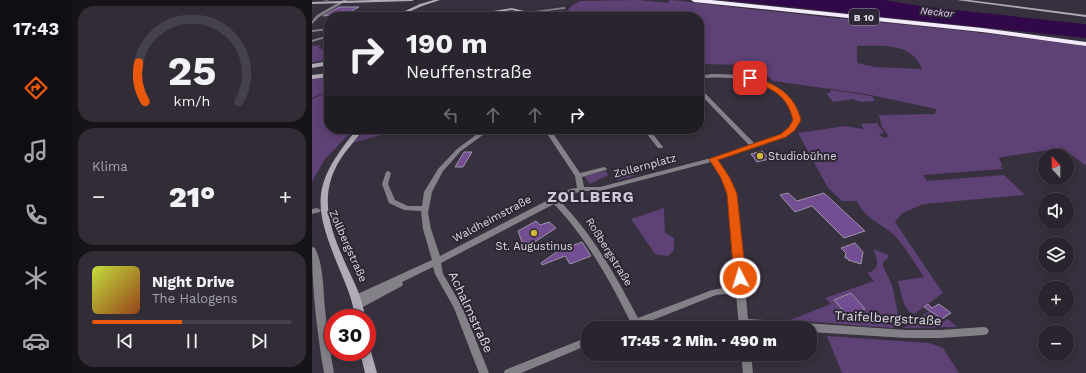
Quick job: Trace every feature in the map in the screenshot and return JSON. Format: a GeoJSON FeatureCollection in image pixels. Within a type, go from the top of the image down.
{"type":"FeatureCollection","features":[{"type":"Feature","properties":{"kind":"highway"},"geometry":{"type":"LineString","coordinates":[[686,0],[732,5]]}},
{"type":"Feature","properties":{"kind":"highway","name":"B 10"},"geometry":{"type":"LineString","coordinates":[[694,0],[975,29],[1086,43]]}},
{"type":"Feature","properties":{"kind":"highway","name":"B 10"},"geometry":{"type":"LineString","coordinates":[[705,0],[981,28],[1086,43]]}},
{"type":"Feature","properties":{"kind":"main road"},"geometry":{"type":"LineString","coordinates":[[416,2],[428,0]]}},
{"type":"Feature","properties":{"kind":"main road"},"geometry":{"type":"LineString","coordinates":[[400,12],[416,2],[437,0]]}},
{"type":"Feature","properties":{"kind":"main road"},"geometry":{"type":"LineString","coordinates":[[312,3],[344,1],[416,2],[437,0]]}},
{"type":"Feature","properties":{"kind":"main road"},"geometry":{"type":"LineString","coordinates":[[456,0],[465,0]]}},
{"type":"Feature","properties":{"kind":"main road"},"geometry":{"type":"LineString","coordinates":[[959,0],[1086,16]]}},
{"type":"Feature","properties":{"kind":"main road"},"geometry":{"type":"LineString","coordinates":[[495,12],[512,9],[521,11]]}},
{"type":"Feature","properties":{"kind":"main road"},"geometry":{"type":"LineString","coordinates":[[510,12],[521,11]]}},
{"type":"Feature","properties":{"kind":"main road"},"geometry":{"type":"LineString","coordinates":[[312,66],[324,64]]}},
{"type":"Feature","properties":{"kind":"main road"},"geometry":{"type":"LineString","coordinates":[[312,78],[324,75]]}},
{"type":"Feature","properties":{"kind":"main road","name":"Zollbergstraße"},"geometry":{"type":"LineString","coordinates":[[355,134],[342,146],[325,167],[317,187],[315,211],[357,302],[358,309]]}},
{"type":"Feature","properties":{"kind":"main road"},"geometry":{"type":"LineString","coordinates":[[368,361],[371,373]]}},
{"type":"Feature","properties":{"kind":"street"},"geometry":{"type":"LineString","coordinates":[[325,12],[344,1]]}},
{"type":"Feature","properties":{"kind":"street"},"geometry":{"type":"LineString","coordinates":[[521,11],[564,8]]}},
{"type":"Feature","properties":{"kind":"street"},"geometry":{"type":"LineString","coordinates":[[312,23],[314,18],[324,12]]}},
{"type":"Feature","properties":{"kind":"street"},"geometry":{"type":"LineString","coordinates":[[314,18],[324,17]]}},
{"type":"Feature","properties":{"kind":"street"},"geometry":{"type":"LineString","coordinates":[[312,31],[324,30]]}},
{"type":"Feature","properties":{"kind":"street"},"geometry":{"type":"LineString","coordinates":[[312,41],[324,37]]}},
{"type":"Feature","properties":{"kind":"street","name":"Zollernplatz"},"geometry":{"type":"LineString","coordinates":[[582,188],[600,189],[713,159],[784,135],[793,128],[797,115],[790,101],[777,89],[754,80],[726,75],[704,77]]}},
{"type":"Feature","properties":{"kind":"street"},"geometry":{"type":"LineString","coordinates":[[704,95],[753,146]]}},
{"type":"Feature","properties":{"kind":"street"},"geometry":{"type":"LineString","coordinates":[[388,173],[385,184],[392,201],[407,208],[424,209],[428,192],[444,165],[464,146],[481,134]]}},
{"type":"Feature","properties":{"kind":"street"},"geometry":{"type":"LineString","coordinates":[[550,134],[578,176],[582,188]]}},
{"type":"Feature","properties":{"kind":"street"},"geometry":{"type":"LineString","coordinates":[[650,134],[660,147]]}},
{"type":"Feature","properties":{"kind":"street"},"geometry":{"type":"LineString","coordinates":[[713,159],[726,178],[732,194],[743,321]]}},
{"type":"Feature","properties":{"kind":"street"},"geometry":{"type":"LineString","coordinates":[[578,176],[604,169]]}},
{"type":"Feature","properties":{"kind":"street","name":"Waldheimstraße"},"geometry":{"type":"LineString","coordinates":[[357,302],[555,200],[582,188]]}},
{"type":"Feature","properties":{"kind":"street","name":"Roßbergstraße"},"geometry":{"type":"LineString","coordinates":[[555,200],[575,219],[590,239],[635,321]]}},
{"type":"Feature","properties":{"kind":"street","name":"Achalmstraße"},"geometry":{"type":"LineString","coordinates":[[424,209],[427,229],[439,274],[458,308],[484,373]]}},
{"type":"Feature","properties":{"kind":"street"},"geometry":{"type":"LineString","coordinates":[[312,250],[316,258],[315,275],[329,373]]}},
{"type":"Feature","properties":{"kind":"street"},"geometry":{"type":"LineString","coordinates":[[639,321],[715,292],[741,289]]}},
{"type":"Feature","properties":{"kind":"street","name":"Traifelbergstraße"},"geometry":{"type":"LineString","coordinates":[[817,330],[906,334],[940,334],[984,331]]}},
{"type":"Feature","properties":{"kind":"street"},"geometry":{"type":"LineString","coordinates":[[509,373],[581,344]]}},
{"type":"Feature","properties":{"kind":"street"},"geometry":{"type":"LineString","coordinates":[[747,361],[748,373]]}},
{"type":"Feature","properties":{"kind":"shaded area"},"geometry":{"type":"Polygon","coordinates":[[[639,0],[667,3],[670,0],[985,33],[1086,46],[1086,166],[1074,157],[1074,149],[1038,149],[1038,152],[999,158],[1002,165],[1000,166],[1003,169],[923,175],[927,181],[1004,175],[1025,195],[924,204],[902,213],[895,222],[943,293],[914,314],[907,309],[905,305],[898,281],[924,277],[893,234],[867,215],[859,206],[857,201],[842,201],[828,188],[798,133],[845,126],[864,129],[861,124],[877,123],[884,133],[879,134],[883,138],[889,137],[882,127],[879,115],[935,114],[936,109],[866,94],[773,81],[759,70],[757,71],[765,77],[761,78],[747,76],[756,70],[749,65],[704,64],[704,12],[569,12],[568,10],[571,6],[580,1],[639,0]],[[857,46],[857,63],[875,67],[922,69],[917,60],[911,54],[895,47],[857,46]]]}},
{"type":"Feature","properties":{"kind":"shaded area"},"geometry":{"type":"Polygon","coordinates":[[[323,45],[319,47],[319,49],[324,48],[324,60],[313,62],[312,64],[312,46],[323,45]]]}},
{"type":"Feature","properties":{"kind":"shaded area"},"geometry":{"type":"Polygon","coordinates":[[[324,77],[324,93],[312,98],[312,79],[324,77]]]}},
{"type":"Feature","properties":{"kind":"shaded area"},"geometry":{"type":"Polygon","coordinates":[[[831,90],[872,96],[875,101],[861,102],[852,99],[833,102],[826,93],[830,93],[831,90]]]}},
{"type":"Feature","properties":{"kind":"shaded area"},"geometry":{"type":"Polygon","coordinates":[[[324,94],[324,134],[349,134],[325,159],[312,182],[312,99],[324,94]]]}},
{"type":"Feature","properties":{"kind":"shaded area"},"geometry":{"type":"Polygon","coordinates":[[[361,134],[384,134],[353,143],[361,134]]]}},
{"type":"Feature","properties":{"kind":"shaded area"},"geometry":{"type":"Polygon","coordinates":[[[628,166],[630,169],[636,166],[638,169],[631,171],[634,176],[618,180],[614,174],[628,166]]]}},
{"type":"Feature","properties":{"kind":"shaded area"},"geometry":{"type":"Polygon","coordinates":[[[606,171],[608,175],[590,184],[584,176],[606,171]]]}},
{"type":"Feature","properties":{"kind":"shaded area"},"geometry":{"type":"Polygon","coordinates":[[[664,208],[665,233],[674,238],[674,250],[668,256],[655,254],[631,219],[664,208]]]}},
{"type":"Feature","properties":{"kind":"shaded area"},"geometry":{"type":"Polygon","coordinates":[[[873,249],[888,255],[888,258],[883,262],[883,266],[892,285],[900,323],[893,328],[790,320],[831,304],[825,298],[874,281],[867,273],[875,269],[877,264],[873,249]]]}},
{"type":"Feature","properties":{"kind":"shaded area"},"geometry":{"type":"Polygon","coordinates":[[[929,311],[943,322],[948,319],[957,327],[904,328],[929,311]]]}},
{"type":"Feature","properties":{"kind":"shaded area"},"geometry":{"type":"Polygon","coordinates":[[[827,336],[929,343],[943,348],[959,373],[842,373],[827,336]]]}},
{"type":"Feature","properties":{"kind":"water","name":"Neckar"},"geometry":{"type":"Polygon","coordinates":[[[723,0],[885,0],[927,7],[1086,24],[1086,38],[723,0]]]}},
{"type":"Feature","properties":{"kind":"building"},"geometry":{"type":"Polygon","coordinates":[[[339,7],[359,7],[350,12],[330,12],[339,7]]]}},
{"type":"Feature","properties":{"kind":"building","name":"Studiobühne"},"geometry":{"type":"Polygon","coordinates":[[[762,151],[769,159],[757,162],[751,154],[762,151]]]}},
{"type":"Feature","properties":{"kind":"building"},"geometry":{"type":"Polygon","coordinates":[[[464,152],[472,152],[463,167],[455,167],[464,152]]]}},
{"type":"Feature","properties":{"kind":"building"},"geometry":{"type":"Polygon","coordinates":[[[788,193],[797,201],[824,193],[865,231],[844,238],[812,206],[795,212],[780,195],[788,193]]]}},
{"type":"Feature","properties":{"kind":"building","name":"St. Augustinus"},"geometry":{"type":"Polygon","coordinates":[[[536,221],[540,225],[549,222],[556,228],[533,243],[522,242],[518,231],[536,221]]]}},
{"type":"Feature","properties":{"kind":"building"},"geometry":{"type":"Polygon","coordinates":[[[582,242],[591,256],[570,264],[565,256],[542,265],[541,263],[568,244],[571,246],[582,242]]]}},
{"type":"Feature","properties":{"kind":"building"},"geometry":{"type":"Polygon","coordinates":[[[855,243],[863,252],[861,264],[845,258],[846,253],[841,248],[855,243]]]}},
{"type":"Feature","properties":{"kind":"building"},"geometry":{"type":"Polygon","coordinates":[[[851,293],[865,309],[848,316],[834,300],[851,293]]]}},
{"type":"Feature","properties":{"kind":"building"},"geometry":{"type":"Polygon","coordinates":[[[928,304],[932,308],[939,304],[951,313],[942,319],[924,307],[928,304]]]}},
{"type":"Feature","properties":{"kind":"place","name":"Studiobühne"},"geometry":{"type":"Point","coordinates":[760,156]}},
{"type":"Feature","properties":{"kind":"place","name":"St. Augustinus"},"geometry":{"type":"Point","coordinates":[534,233]}},
{"type":"Feature","properties":{"kind":"district","name":"ZOLLBERG"},"geometry":{"type":"Point","coordinates":[591,197]}},
{"type":"Feature","properties":{"kind":"route"},"geometry":{"type":"LineString","coordinates":[[740,278],[732,194],[726,178],[713,159],[784,135],[793,128],[797,120],[794,107],[784,95],[768,84],[750,78]]}}]}
